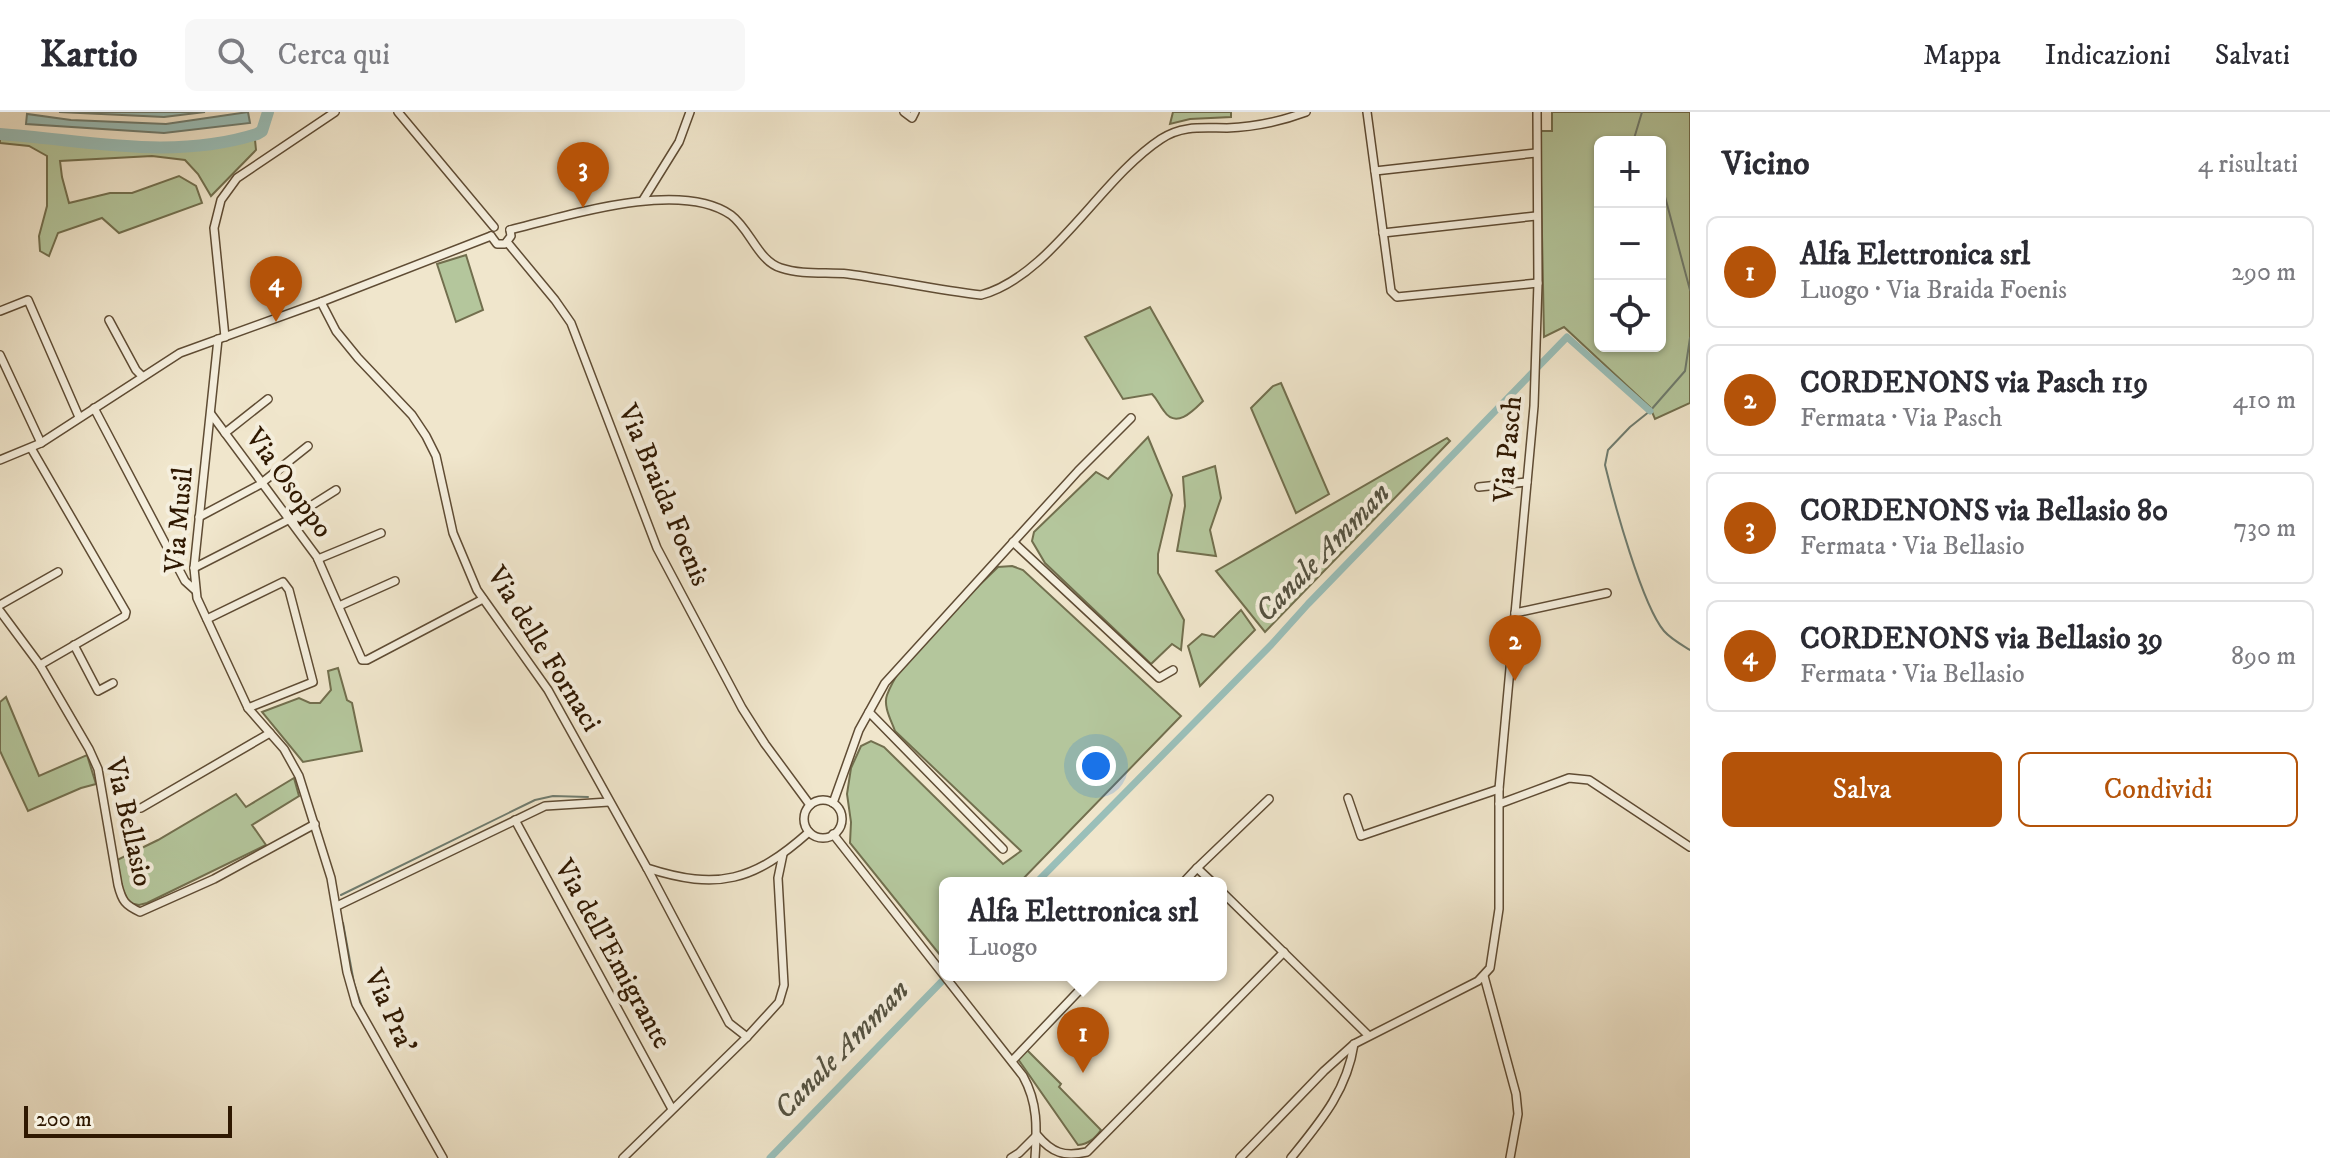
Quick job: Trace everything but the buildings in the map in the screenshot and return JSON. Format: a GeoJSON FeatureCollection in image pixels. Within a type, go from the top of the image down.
{"type":"FeatureCollection","features":[{"type":"Feature","properties":{"kind":"street"},"geometry":{"type":"LineString","coordinates":[[221,338],[214,228],[221,200],[237,178],[335,112]]}},
{"type":"Feature","properties":{"kind":"street"},"geometry":{"type":"LineString","coordinates":[[398,112],[493,232],[497,244],[507,242],[511,236],[510,230]]}},
{"type":"Feature","properties":{"kind":"street"},"geometry":{"type":"LineString","coordinates":[[643,200],[679,142],[690,112]]}},
{"type":"Feature","properties":{"kind":"street"},"geometry":{"type":"LineString","coordinates":[[904,112],[912,118],[915,112]]}},
{"type":"Feature","properties":{"kind":"street"},"geometry":{"type":"LineString","coordinates":[[0,460],[41,443],[180,353],[321,302],[493,232],[501,225],[510,230],[643,200],[692,203],[716,208],[730,215],[776,267],[846,274],[981,295],[1000,290],[1014,281],[1141,154],[1165,137],[1189,127],[1230,128],[1290,118],[1306,112]]}},
{"type":"Feature","properties":{"kind":"street"},"geometry":{"type":"LineString","coordinates":[[1367,112],[1391,291],[1397,297],[1538,283]]}},
{"type":"Feature","properties":{"kind":"street","name":"Via Pasch"},"geometry":{"type":"LineString","coordinates":[[1484,976],[1493,956],[1499,909],[1499,789],[1536,383],[1537,112]]}},
{"type":"Feature","properties":{"kind":"street"},"geometry":{"type":"LineString","coordinates":[[1375,171],[1536,153]]}},
{"type":"Feature","properties":{"kind":"street"},"geometry":{"type":"LineString","coordinates":[[1383,233],[1536,216]]}},
{"type":"Feature","properties":{"kind":"street","name":"Via Braida Foenis"},"geometry":{"type":"LineString","coordinates":[[507,242],[571,323],[657,548],[742,708],[810,805]]}},
{"type":"Feature","properties":{"kind":"street"},"geometry":{"type":"LineString","coordinates":[[0,311],[28,300],[79,417]]}},
{"type":"Feature","properties":{"kind":"street","name":"Via delle Fornaci"},"geometry":{"type":"LineString","coordinates":[[321,302],[336,331],[412,415],[426,436],[436,456],[453,533],[483,599],[548,690],[729,1023],[747,1037]]}},
{"type":"Feature","properties":{"kind":"street"},"geometry":{"type":"LineString","coordinates":[[109,320],[142,376]]}},
{"type":"Feature","properties":{"kind":"street","name":"Via Musil"},"geometry":{"type":"LineString","coordinates":[[221,338],[199,517],[195,590],[248,708],[293,764],[315,824]]}},
{"type":"Feature","properties":{"kind":"street"},"geometry":{"type":"LineString","coordinates":[[0,355],[41,443]]}},
{"type":"Feature","properties":{"kind":"street","name":"Via Osoppo"},"geometry":{"type":"LineString","coordinates":[[225,433],[268,399]]}},
{"type":"Feature","properties":{"kind":"street"},"geometry":{"type":"LineString","coordinates":[[94,408],[185,581],[195,590]]}},
{"type":"Feature","properties":{"kind":"street","name":"Via Osoppo"},"geometry":{"type":"LineString","coordinates":[[211,414],[318,559],[362,660],[483,599]]}},
{"type":"Feature","properties":{"kind":"street"},"geometry":{"type":"LineString","coordinates":[[833,803],[859,730],[885,683],[1078,471],[1131,418]]}},
{"type":"Feature","properties":{"kind":"street"},"geometry":{"type":"LineString","coordinates":[[199,517],[262,482],[308,446]]}},
{"type":"Feature","properties":{"kind":"street"},"geometry":{"type":"LineString","coordinates":[[31,448],[126,612],[125,616],[40,665]]}},
{"type":"Feature","properties":{"kind":"street"},"geometry":{"type":"LineString","coordinates":[[1479,487],[1527,482]]}},
{"type":"Feature","properties":{"kind":"street"},"geometry":{"type":"LineString","coordinates":[[194,568],[290,519],[336,490]]}},
{"type":"Feature","properties":{"kind":"street","name":"Via Osoppo"},"geometry":{"type":"LineString","coordinates":[[318,559],[381,533]]}},
{"type":"Feature","properties":{"kind":"street"},"geometry":{"type":"LineString","coordinates":[[1013,542],[1159,678],[1173,670]]}},
{"type":"Feature","properties":{"kind":"street"},"geometry":{"type":"LineString","coordinates":[[0,608],[58,572]]}},
{"type":"Feature","properties":{"kind":"street"},"geometry":{"type":"LineString","coordinates":[[339,606],[395,581]]}},
{"type":"Feature","properties":{"kind":"street"},"geometry":{"type":"LineString","coordinates":[[207,619],[283,582],[289,590],[313,682],[248,708]]}},
{"type":"Feature","properties":{"kind":"street"},"geometry":{"type":"LineString","coordinates":[[1515,613],[1607,593]]}},
{"type":"Feature","properties":{"kind":"street","name":"Via Bellasio"},"geometry":{"type":"LineString","coordinates":[[0,608],[40,665],[98,769],[118,885],[122,901],[128,906],[140,912],[202,885],[315,824]]}},
{"type":"Feature","properties":{"kind":"street"},"geometry":{"type":"LineString","coordinates":[[74,645],[98,691],[113,683]]}},
{"type":"Feature","properties":{"kind":"street"},"geometry":{"type":"LineString","coordinates":[[869,712],[1003,849]]}},
{"type":"Feature","properties":{"kind":"street"},"geometry":{"type":"LineString","coordinates":[[141,808],[270,733]]}},
{"type":"Feature","properties":{"kind":"street"},"geometry":{"type":"LineString","coordinates":[[1499,804],[1569,778],[1589,780],[1690,847]]}},
{"type":"Feature","properties":{"kind":"street"},"geometry":{"type":"LineString","coordinates":[[1348,798],[1361,836],[1499,789]]}},
{"type":"Feature","properties":{"kind":"street"},"geometry":{"type":"LineString","coordinates":[[1189,877],[1269,799]]}},
{"type":"Feature","properties":{"kind":"street"},"geometry":{"type":"LineString","coordinates":[[820,800],[833,803],[842,817],[840,827],[833,834],[821,837],[809,832],[804,816],[810,805],[820,800]]}},
{"type":"Feature","properties":{"kind":"street"},"geometry":{"type":"LineString","coordinates":[[337,906],[545,806],[609,802]]}},
{"type":"Feature","properties":{"kind":"street","name":"Via dell'Emigrante"},"geometry":{"type":"LineString","coordinates":[[515,820],[672,1109]]}},
{"type":"Feature","properties":{"kind":"street","name":"Via Pra'"},"geometry":{"type":"LineString","coordinates":[[315,824],[337,906],[347,972],[356,1004],[443,1158]]}},
{"type":"Feature","properties":{"kind":"street"},"geometry":{"type":"LineString","coordinates":[[647,868],[681,879],[731,880],[783,854],[809,832]]}},
{"type":"Feature","properties":{"kind":"street"},"geometry":{"type":"LineString","coordinates":[[833,834],[939,971]]}},
{"type":"Feature","properties":{"kind":"street"},"geometry":{"type":"LineString","coordinates":[[623,1158],[779,1002],[784,985],[778,878],[783,854]]}},
{"type":"Feature","properties":{"kind":"street"},"geometry":{"type":"LineString","coordinates":[[1197,868],[1207,877]]}},
{"type":"Feature","properties":{"kind":"street"},"geometry":{"type":"LineString","coordinates":[[1227,897],[1368,1035]]}},
{"type":"Feature","properties":{"kind":"street"},"geometry":{"type":"LineString","coordinates":[[1015,1156],[1034,1158],[1042,1152],[1087,1152],[1284,952]]}},
{"type":"Feature","properties":{"kind":"street"},"geometry":{"type":"LineString","coordinates":[[1240,1158],[1354,1044],[1484,976],[1518,1114],[1510,1158]]}},
{"type":"Feature","properties":{"kind":"street"},"geometry":{"type":"LineString","coordinates":[[947,981],[1012,1061],[1033,1098],[1037,1135],[1034,1158]]}},
{"type":"Feature","properties":{"kind":"street"},"geometry":{"type":"LineString","coordinates":[[1012,1061],[1088,981]]}},
{"type":"Feature","properties":{"kind":"street"},"geometry":{"type":"LineString","coordinates":[[1291,1158],[1334,1104],[1349,1068],[1354,1044]]}},
{"type":"Feature","properties":{"kind":"street"},"geometry":{"type":"LineString","coordinates":[[1037,1135],[1056,1154]]}},
{"type":"Feature","properties":{"kind":"street"},"geometry":{"type":"LineString","coordinates":[[1015,1156],[1037,1135]]}},
{"type":"Feature","properties":{"kind":"green space"},"geometry":{"type":"Polygon","coordinates":[[[1173,112],[1231,112],[1231,117],[1190,119],[1170,124],[1173,112]]]}},
{"type":"Feature","properties":{"kind":"green space"},"geometry":{"type":"Polygon","coordinates":[[[1552,112],[1690,112],[1690,403],[1655,419],[1650,407],[1564,327],[1544,337],[1540,131],[1552,131],[1552,112]]]}},
{"type":"Feature","properties":{"kind":"green space"},"geometry":{"type":"Polygon","coordinates":[[[0,134],[129,148],[184,147],[249,137],[255,140],[256,150],[211,196],[185,160],[152,156],[60,161],[69,203],[110,193],[132,193],[179,176],[196,186],[202,203],[119,233],[102,218],[58,233],[49,256],[40,251],[39,236],[47,206],[47,156],[29,146],[0,143],[0,134]]]}},
{"type":"Feature","properties":{"kind":"green space"},"geometry":{"type":"Polygon","coordinates":[[[466,255],[483,310],[456,322],[437,264],[466,255]]]}},
{"type":"Feature","properties":{"kind":"green space"},"geometry":{"type":"Polygon","coordinates":[[[1150,307],[1203,401],[1179,418],[1169,416],[1152,394],[1123,399],[1085,337],[1150,307]]]}},
{"type":"Feature","properties":{"kind":"green space"},"geometry":{"type":"Polygon","coordinates":[[[1281,383],[1329,494],[1296,513],[1251,408],[1273,386],[1281,383]]]}},
{"type":"Feature","properties":{"kind":"green space"},"geometry":{"type":"Polygon","coordinates":[[[1148,437],[1172,495],[1158,554],[1158,573],[1184,620],[1181,650],[1172,644],[1151,664],[1045,563],[1032,541],[1034,532],[1096,472],[1108,479],[1148,437]]]}},
{"type":"Feature","properties":{"kind":"green space"},"geometry":{"type":"Polygon","coordinates":[[[1447,438],[1450,441],[1265,632],[1216,571],[1447,438]]]}},
{"type":"Feature","properties":{"kind":"green space"},"geometry":{"type":"Polygon","coordinates":[[[1215,466],[1221,498],[1210,530],[1216,556],[1177,551],[1185,506],[1183,477],[1215,466]]]}},
{"type":"Feature","properties":{"kind":"green space"},"geometry":{"type":"Polygon","coordinates":[[[1012,566],[1023,570],[1181,716],[1025,877],[939,877],[939,954],[850,843],[847,794],[851,768],[861,746],[871,741],[884,747],[1003,864],[1021,851],[895,731],[886,704],[895,678],[920,644],[998,567],[1012,566]]]}},
{"type":"Feature","properties":{"kind":"green space"},"geometry":{"type":"Polygon","coordinates":[[[1241,610],[1255,630],[1200,686],[1188,646],[1202,634],[1214,637],[1241,610]]]}},
{"type":"Feature","properties":{"kind":"green space"},"geometry":{"type":"Polygon","coordinates":[[[338,668],[347,700],[352,703],[362,751],[303,762],[262,712],[299,698],[320,703],[331,690],[328,671],[338,668]]]}},
{"type":"Feature","properties":{"kind":"green space"},"geometry":{"type":"Polygon","coordinates":[[[6,697],[39,776],[87,755],[96,784],[28,811],[0,751],[0,702],[6,697]]]}},
{"type":"Feature","properties":{"kind":"green space"},"geometry":{"type":"Polygon","coordinates":[[[294,778],[299,796],[252,825],[266,845],[147,903],[129,903],[122,888],[117,860],[236,794],[246,807],[294,778]]]}},
{"type":"Feature","properties":{"kind":"green space"},"geometry":{"type":"Polygon","coordinates":[[[1026,1049],[1101,1130],[1091,1140],[1078,1145],[1018,1059],[1026,1049]]]}},
{"type":"Feature","properties":{"kind":"water"},"geometry":{"type":"Polygon","coordinates":[[[59,112],[205,112],[164,117],[59,112]]]}},
{"type":"Feature","properties":{"kind":"water"},"geometry":{"type":"Polygon","coordinates":[[[248,112],[250,123],[164,133],[26,124],[27,114],[71,120],[166,124],[248,112]]]}},
{"type":"Feature","properties":{"kind":"waterway"},"geometry":{"type":"LineString","coordinates":[[0,134],[129,146],[193,146],[257,134],[262,131],[268,112]]}},
{"type":"Feature","properties":{"kind":"waterway"},"geometry":{"type":"LineString","coordinates":[[1635,136],[1642,112]]}},
{"type":"Feature","properties":{"kind":"waterway"},"geometry":{"type":"LineString","coordinates":[[1666,200],[1690,290]]}},
{"type":"Feature","properties":{"kind":"waterway","name":"Canale Amman"},"geometry":{"type":"LineString","coordinates":[[1042,877],[1271,645],[1567,337],[1650,411]]}},
{"type":"Feature","properties":{"kind":"waterway"},"geometry":{"type":"LineString","coordinates":[[1690,338],[1685,371],[1650,411],[1608,450],[1605,465],[1647,599],[1664,631],[1690,650]]}},
{"type":"Feature","properties":{"kind":"waterway"},"geometry":{"type":"LineString","coordinates":[[341,895],[535,800],[553,796],[588,797]]}},
{"type":"Feature","properties":{"kind":"waterway"},"geometry":{"type":"LineString","coordinates":[[343,923],[354,983],[362,1007]]}},
{"type":"Feature","properties":{"kind":"waterway","name":"Canale Amman"},"geometry":{"type":"LineString","coordinates":[[770,1158],[942,981]]}},
{"type":"Feature","properties":{"kind":"place","name":"CORDENONS via Bellasio 80"},"geometry":{"type":"Point","coordinates":[583,208]}},
{"type":"Feature","properties":{"kind":"place","name":"CORDENONS via Bellasio 39"},"geometry":{"type":"Point","coordinates":[276,322]}},
{"type":"Feature","properties":{"kind":"place","name":"CORDENONS via Pasch 119"},"geometry":{"type":"Point","coordinates":[1515,681]}},
{"type":"Feature","properties":{"kind":"place","name":"Alfa Elettronica srl"},"geometry":{"type":"Point","coordinates":[1083,1073]}}]}
